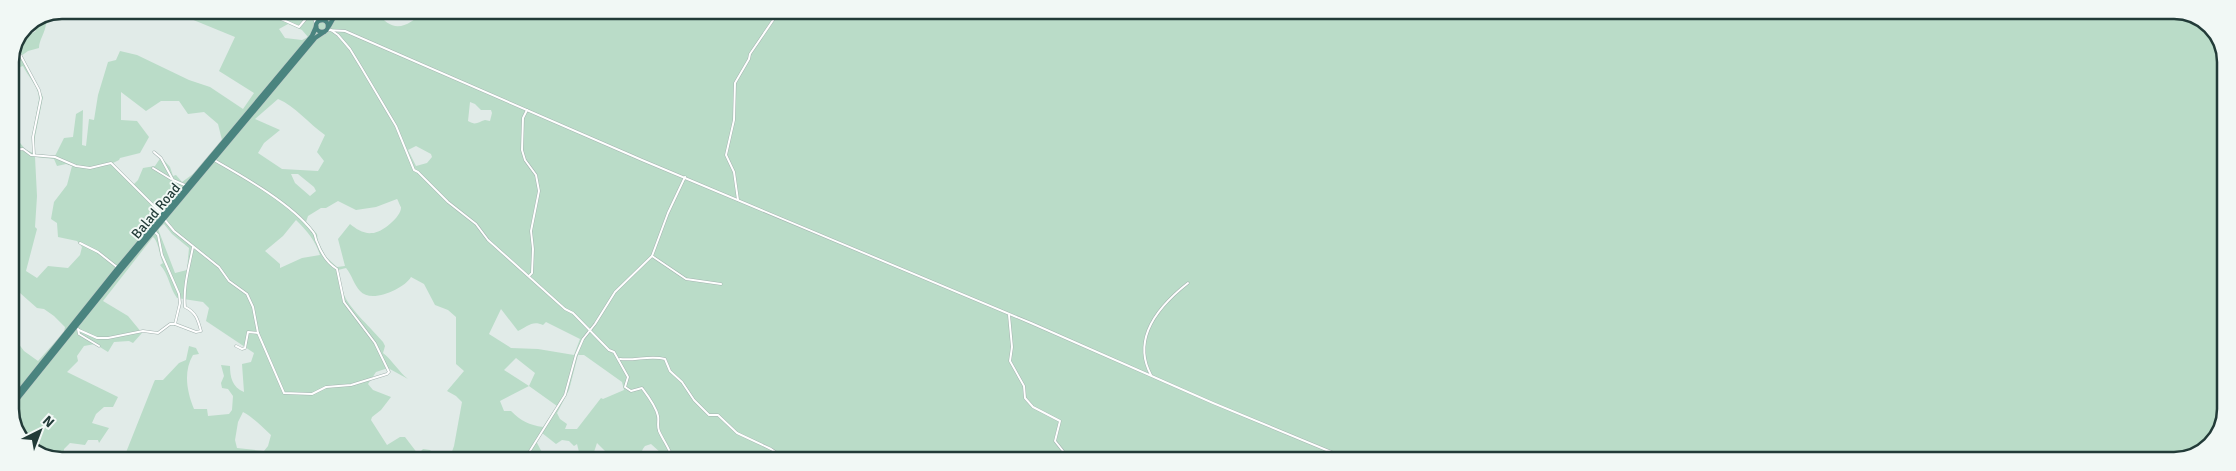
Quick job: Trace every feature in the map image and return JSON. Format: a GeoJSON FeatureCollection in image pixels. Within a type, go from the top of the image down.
{"type":"FeatureCollection","features":[{"type":"Feature","properties":{"kind":"highway","name":"Balad Road"},"geometry":{"type":"LineString","coordinates":[[19,397],[154,231],[187,186],[312,36],[317,22],[324,19]]}},
{"type":"Feature","properties":{"kind":"highway","name":"Balad Road"},"geometry":{"type":"LineString","coordinates":[[19,391],[76,327],[118,268],[214,160],[316,38],[328,30],[331,19]]}},
{"type":"Feature","properties":{"kind":"highway"},"geometry":{"type":"LineString","coordinates":[[326,21],[328,30],[320,32],[317,22],[326,21]]}},
{"type":"Feature","properties":{"kind":"street"},"geometry":{"type":"LineString","coordinates":[[282,19],[299,26],[305,19]]}},
{"type":"Feature","properties":{"kind":"street"},"geometry":{"type":"LineString","coordinates":[[738,200],[734,172],[726,155],[734,120],[736,84],[750,54],[774,19]]}},
{"type":"Feature","properties":{"kind":"street"},"geometry":{"type":"LineString","coordinates":[[328,30],[345,31],[685,178],[1331,452]]}},
{"type":"Feature","properties":{"kind":"street"},"geometry":{"type":"LineString","coordinates":[[328,30],[338,35],[361,66],[396,126],[414,170],[448,202],[476,224],[488,240],[590,330],[609,350],[614,352],[628,377],[624,382],[626,389],[631,391],[642,388],[655,408],[659,417],[657,424],[670,452]]}},
{"type":"Feature","properties":{"kind":"street"},"geometry":{"type":"LineString","coordinates":[[20,54],[39,90],[41,98],[33,137],[34,155]]}},
{"type":"Feature","properties":{"kind":"street"},"geometry":{"type":"LineString","coordinates":[[527,110],[523,118],[522,150],[525,160],[536,175],[539,191],[531,231],[534,258],[532,274],[529,276]]}},
{"type":"Feature","properties":{"kind":"street"},"geometry":{"type":"LineString","coordinates":[[19,149],[23,149],[34,155],[55,157],[76,166],[90,168],[111,163],[193,247],[219,267],[229,281],[247,294],[253,308],[258,333],[284,393],[312,394],[326,387],[351,385],[387,374],[389,372],[375,343],[344,302],[337,269],[327,262],[316,242],[315,233],[286,206],[265,190],[214,160]]}},
{"type":"Feature","properties":{"kind":"street"},"geometry":{"type":"LineString","coordinates":[[154,152],[162,158],[173,180]]}},
{"type":"Feature","properties":{"kind":"street"},"geometry":{"type":"LineString","coordinates":[[152,168],[187,186]]}},
{"type":"Feature","properties":{"kind":"street"},"geometry":{"type":"LineString","coordinates":[[529,452],[565,395],[578,351],[590,330],[615,292],[652,256],[668,212],[685,178]]}},
{"type":"Feature","properties":{"kind":"street"},"geometry":{"type":"LineString","coordinates":[[154,231],[158,235],[162,255],[179,294],[180,303],[175,324]]}},
{"type":"Feature","properties":{"kind":"street"},"geometry":{"type":"LineString","coordinates":[[80,243],[98,252],[116,264],[118,268]]}},
{"type":"Feature","properties":{"kind":"street"},"geometry":{"type":"LineString","coordinates":[[76,327],[97,338],[108,338],[146,330],[158,333],[170,324],[196,332],[201,331],[192,310],[185,307],[184,292],[191,266],[193,247]]}},
{"type":"Feature","properties":{"kind":"street"},"geometry":{"type":"LineString","coordinates":[[652,256],[655,260],[665,264],[686,279],[721,284]]}},
{"type":"Feature","properties":{"kind":"street"},"geometry":{"type":"LineString","coordinates":[[1152,375],[1145,364],[1144,356],[1151,321],[1169,298],[1188,283]]}},
{"type":"Feature","properties":{"kind":"street"},"geometry":{"type":"LineString","coordinates":[[1009,315],[1011,364],[1024,386],[1025,398],[1033,407],[1060,421],[1054,441],[1063,452]]}},
{"type":"Feature","properties":{"kind":"street"},"geometry":{"type":"LineString","coordinates":[[76,327],[79,334],[99,346]]}},
{"type":"Feature","properties":{"kind":"street"},"geometry":{"type":"LineString","coordinates":[[236,346],[242,349],[245,348],[248,332],[258,333]]}},
{"type":"Feature","properties":{"kind":"street"},"geometry":{"type":"LineString","coordinates":[[619,360],[634,360],[650,356],[666,359],[670,371],[682,382],[703,410],[709,415],[718,415],[737,433],[775,452]]}},
{"type":"Feature","properties":{"kind":"green space"},"geometry":{"type":"Polygon","coordinates":[[[191,19],[383,19],[394,26],[406,25],[414,19],[2182,20],[2196,25],[2210,38],[2217,59],[2216,417],[2211,431],[2198,445],[2190,449],[2174,452],[660,452],[651,444],[645,446],[643,452],[606,452],[597,443],[594,452],[579,452],[577,444],[574,446],[569,441],[562,440],[556,444],[542,433],[536,441],[542,452],[452,452],[462,402],[447,391],[464,371],[456,364],[456,317],[448,310],[435,305],[424,284],[411,277],[395,290],[372,296],[365,295],[360,291],[346,268],[338,270],[345,297],[357,314],[383,342],[385,346],[383,353],[408,379],[388,368],[376,372],[368,384],[373,390],[391,397],[371,420],[387,445],[400,437],[405,437],[416,452],[126,452],[155,380],[163,380],[179,363],[186,360],[189,346],[196,348],[199,354],[193,355],[188,368],[189,396],[194,409],[207,409],[208,416],[229,414],[232,410],[233,396],[228,389],[222,388],[221,383],[224,376],[221,365],[230,366],[232,381],[244,392],[242,364],[251,362],[254,353],[206,321],[209,308],[203,302],[177,298],[160,265],[163,263],[157,242],[153,237],[103,301],[128,316],[142,333],[133,343],[129,341],[114,342],[108,352],[95,344],[84,346],[77,356],[78,361],[67,372],[118,397],[113,407],[104,407],[96,414],[92,423],[109,428],[99,443],[98,440],[88,440],[85,445],[70,443],[64,452],[54,451],[40,446],[26,433],[19,412],[19,344],[24,351],[38,361],[64,332],[65,327],[54,316],[44,309],[37,308],[20,293],[19,295],[19,142],[26,150],[33,153],[32,137],[39,94],[23,66],[19,67],[19,62],[22,46],[26,38],[36,31],[34,29],[38,26],[51,21],[46,24],[39,48],[28,51],[21,56],[43,97],[35,137],[35,154],[55,156],[64,138],[73,137],[76,114],[83,110],[82,145],[86,146],[89,119],[94,120],[98,95],[108,62],[116,60],[120,51],[137,55],[189,80],[210,87],[243,109],[254,93],[219,71],[235,37],[191,19]],[[288,24],[279,29],[285,38],[302,40],[308,37],[302,30],[288,24]],[[121,92],[121,120],[137,121],[149,137],[140,153],[120,158],[113,163],[133,185],[138,180],[143,168],[155,166],[161,157],[170,167],[173,176],[176,175],[182,182],[193,174],[222,140],[218,124],[204,112],[188,114],[179,101],[161,101],[146,111],[121,92]],[[278,99],[255,119],[280,130],[264,143],[258,153],[282,169],[318,171],[324,161],[317,152],[325,135],[290,106],[278,99]],[[470,102],[468,121],[477,123],[485,120],[490,121],[491,110],[481,110],[470,102]],[[416,146],[408,150],[416,166],[427,163],[432,157],[431,154],[416,146]],[[35,157],[37,196],[35,227],[37,229],[26,271],[37,278],[48,266],[68,268],[80,255],[82,247],[77,241],[58,237],[57,223],[51,219],[54,202],[67,185],[72,166],[66,164],[57,166],[54,159],[35,157]],[[291,174],[295,183],[310,196],[316,191],[314,187],[298,174],[291,174]],[[397,199],[376,207],[356,210],[338,201],[308,216],[306,222],[317,234],[318,242],[326,257],[337,267],[345,266],[338,239],[350,224],[363,232],[376,232],[386,227],[395,219],[401,207],[397,199]],[[296,220],[283,236],[265,251],[280,264],[280,268],[302,258],[320,255],[310,236],[296,220]],[[164,224],[158,229],[175,273],[187,270],[189,248],[172,234],[164,224]],[[501,309],[489,334],[511,348],[538,349],[574,355],[580,339],[546,322],[543,325],[536,323],[518,331],[501,309]],[[578,355],[569,390],[557,413],[560,419],[567,424],[565,429],[577,429],[601,398],[603,399],[624,390],[622,382],[584,355],[578,355]],[[516,358],[504,370],[529,386],[535,373],[516,358]],[[529,386],[500,401],[504,411],[511,411],[526,422],[543,427],[557,406],[529,386]],[[243,412],[238,422],[235,440],[237,448],[264,451],[268,446],[271,435],[243,412]]]}},
{"type":"Feature","properties":{"kind":"green space"},"geometry":{"type":"Polygon","coordinates":[[[423,449],[432,452],[420,452],[423,449]]]}}]}
